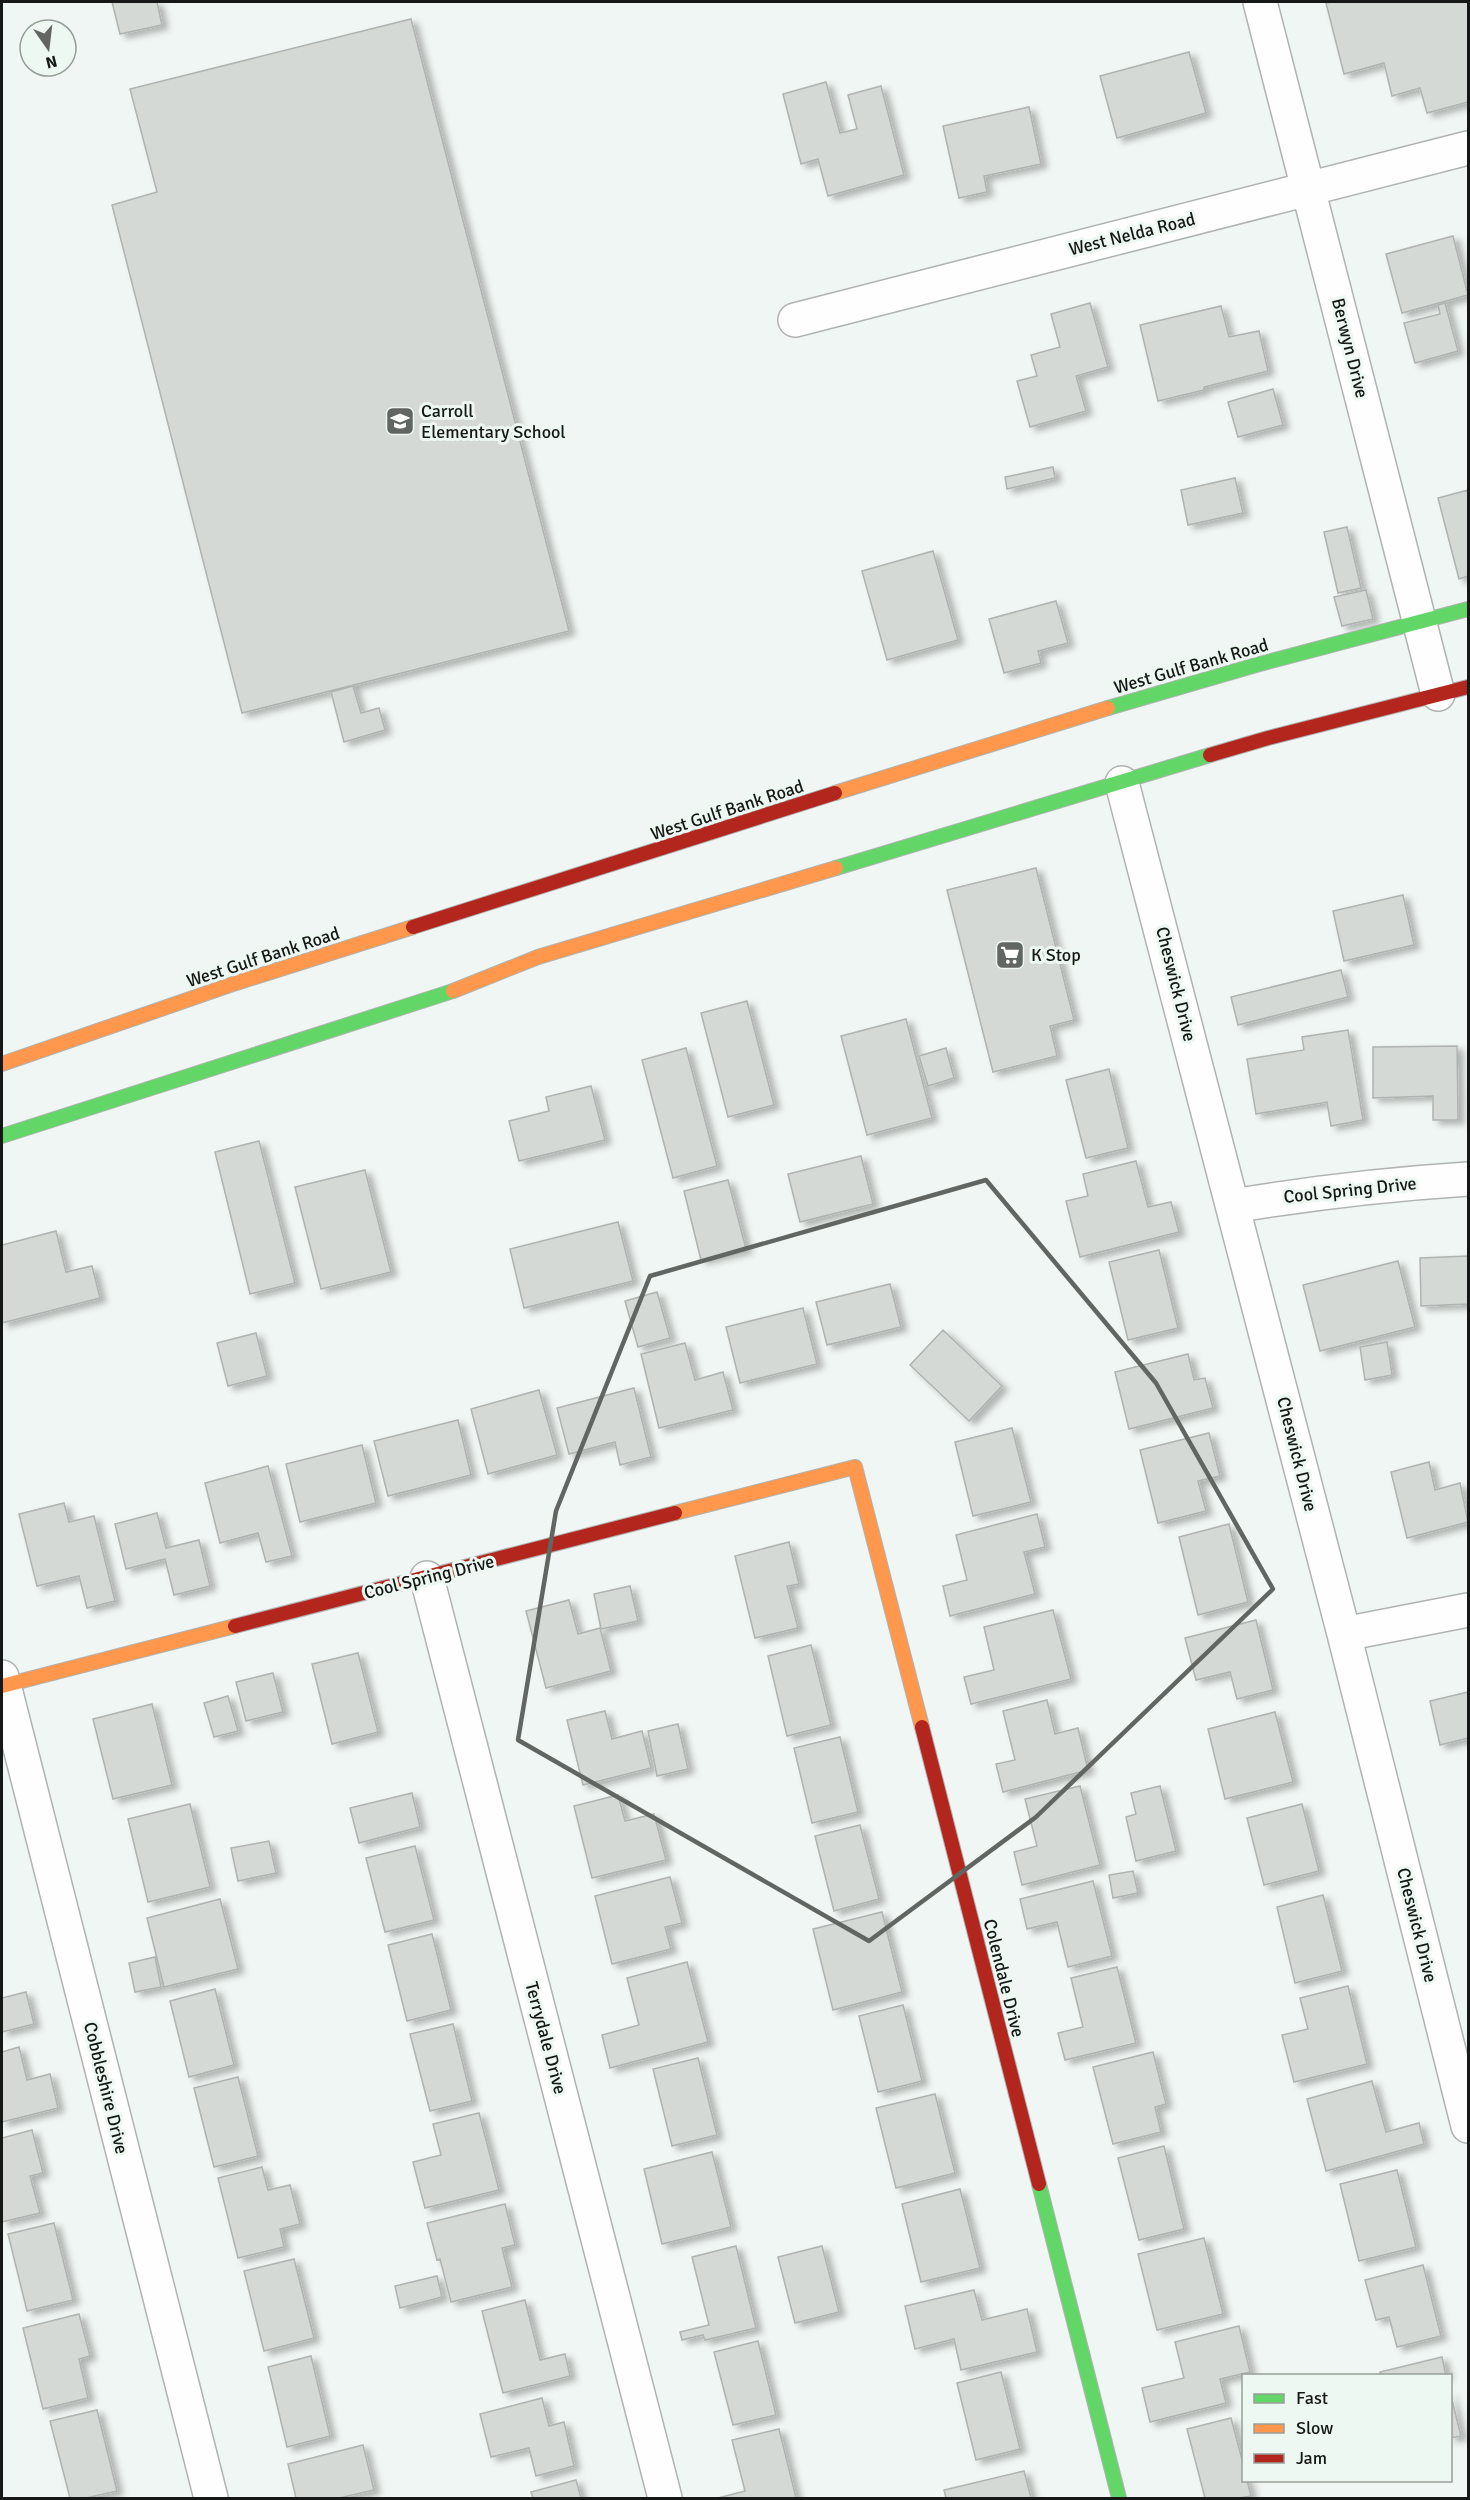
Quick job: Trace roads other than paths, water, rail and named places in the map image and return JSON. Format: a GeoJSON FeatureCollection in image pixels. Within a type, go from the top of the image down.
{"type":"FeatureCollection","features":[{"type":"Feature","properties":{"kind":"main road","name":"West Gulf Bank Road"},"geometry":{"type":"LineString","coordinates":[[2,1064],[236,983],[1034,730],[1468,609]]}},
{"type":"Feature","properties":{"kind":"main road"},"geometry":{"type":"LineString","coordinates":[[2,1136],[442,995],[538,957],[1268,738],[1453,691]]}},
{"type":"Feature","properties":{"kind":"main road","name":"Cool Spring Drive"},"geometry":{"type":"LineString","coordinates":[[2,1683],[427,1578],[855,1467]]}},
{"type":"Feature","properties":{"kind":"main road","name":"Colendale Drive"},"geometry":{"type":"LineString","coordinates":[[855,1467],[1119,2499]]}},
{"type":"Feature","properties":{"kind":"street","name":"Berwyn Drive"},"geometry":{"type":"LineString","coordinates":[[1260,2],[1310,189],[1419,621],[1453,691]]}},
{"type":"Feature","properties":{"kind":"street","name":"West Nelda Road"},"geometry":{"type":"LineString","coordinates":[[795,320],[1468,148]]}},
{"type":"Feature","properties":{"kind":"street","name":"Cheswick Drive"},"geometry":{"type":"LineString","coordinates":[[1122,783],[1344,1634],[1459,2050],[1468,2126]]}},
{"type":"Feature","properties":{"kind":"street","name":"Cool Spring Drive"},"geometry":{"type":"LineString","coordinates":[[1233,1206],[1278,1198],[1405,1183],[1468,1179]]}},
{"type":"Feature","properties":{"kind":"street","name":"Terrydale Drive"},"geometry":{"type":"LineString","coordinates":[[427,1578],[665,2499]]}},
{"type":"Feature","properties":{"kind":"street"},"geometry":{"type":"LineString","coordinates":[[1344,1634],[1468,1610]]}},
{"type":"Feature","properties":{"kind":"street","name":"Cobbleshire Drive"},"geometry":{"type":"LineString","coordinates":[[2,1683],[211,2499]]}},
{"type":"Feature","properties":{"kind":"place","name":"Carroll Elementary School"},"geometry":{"type":"Point","coordinates":[400,421]}},
{"type":"Feature","properties":{"kind":"place","name":"K Stop"},"geometry":{"type":"Point","coordinates":[1010,955]}}]}
